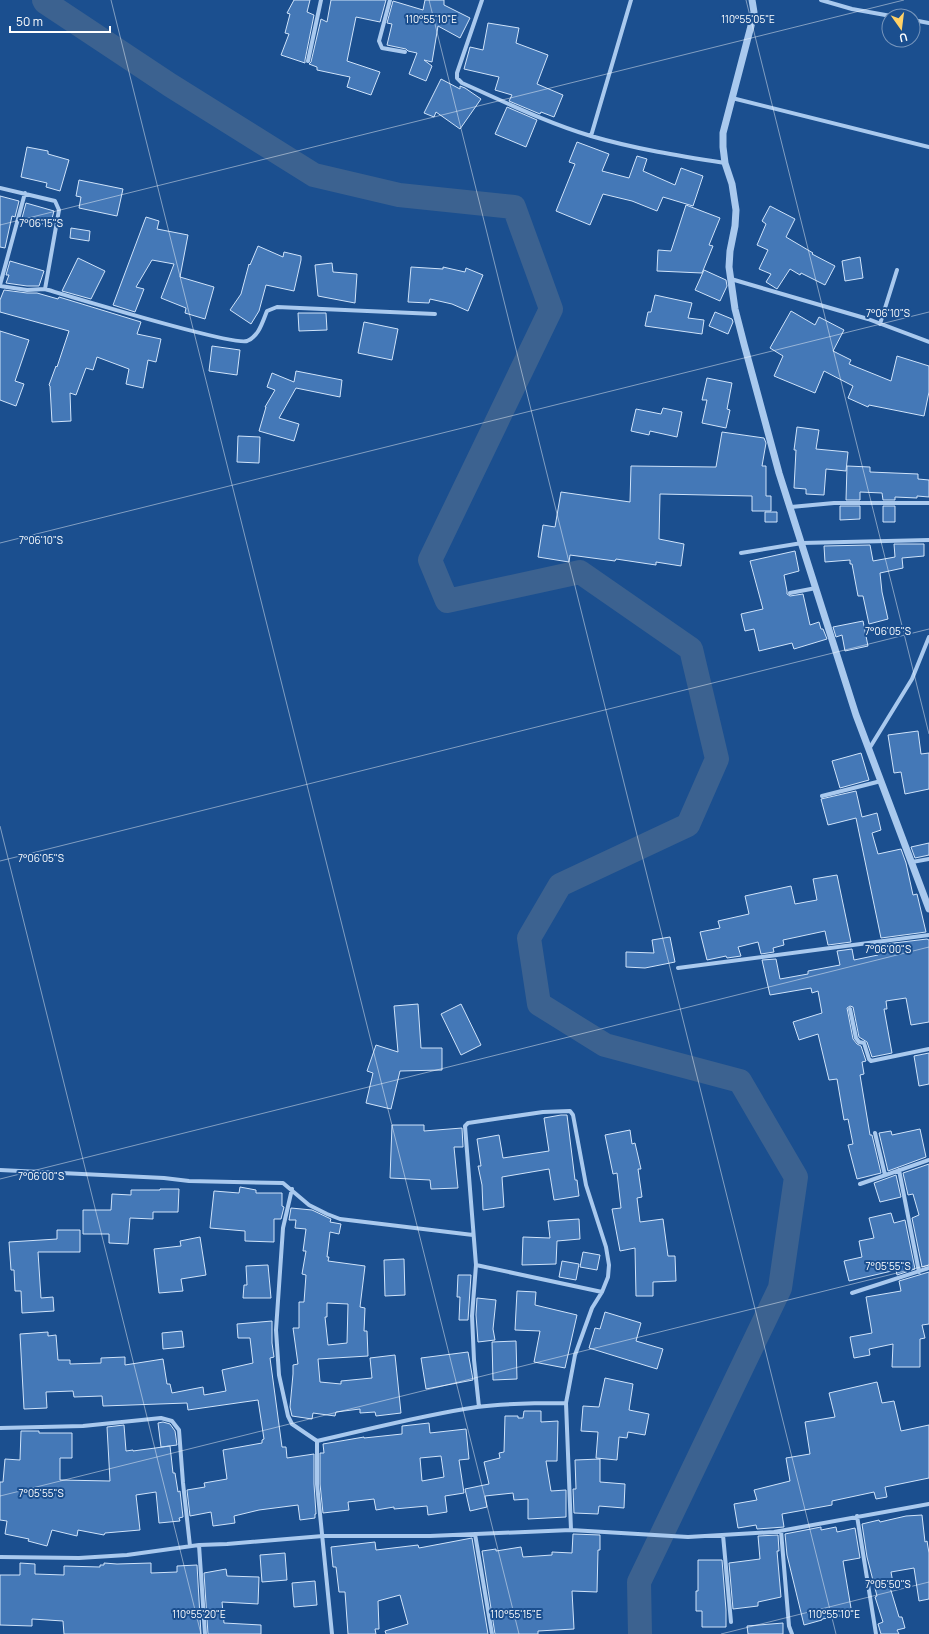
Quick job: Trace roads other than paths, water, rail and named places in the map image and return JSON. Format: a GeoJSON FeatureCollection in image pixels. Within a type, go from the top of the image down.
{"type":"FeatureCollection","features":[{"type":"Feature","properties":{"kind":"street"},"geometry":{"type":"LineString","coordinates":[[308,61],[321,0]]}},
{"type":"Feature","properties":{"kind":"street"},"geometry":{"type":"LineString","coordinates":[[390,0],[379,41],[380,45],[382,48],[405,52]]}},
{"type":"Feature","properties":{"kind":"street"},"geometry":{"type":"LineString","coordinates":[[482,0],[457,73],[457,78],[459,81],[534,115],[591,136],[647,150],[725,163]]}},
{"type":"Feature","properties":{"kind":"street"},"geometry":{"type":"LineString","coordinates":[[591,136],[631,0]]}},
{"type":"Feature","properties":{"kind":"street"},"geometry":{"type":"LineString","coordinates":[[752,0],[754,12],[751,26],[723,133],[725,163],[732,184],[736,210],[735,226],[730,251],[731,279],[735,309],[779,472],[856,715],[929,909]]}},
{"type":"Feature","properties":{"kind":"street"},"geometry":{"type":"LineString","coordinates":[[821,0],[852,9],[881,14]]}},
{"type":"Feature","properties":{"kind":"street"},"geometry":{"type":"LineString","coordinates":[[732,98],[929,147]]}},
{"type":"Feature","properties":{"kind":"street"},"geometry":{"type":"LineString","coordinates":[[0,188],[55,201],[59,210],[45,289]]}},
{"type":"Feature","properties":{"kind":"street"},"geometry":{"type":"LineString","coordinates":[[24,193],[0,285],[27,290],[45,289],[228,340],[245,342],[255,336],[266,312],[277,307],[435,314]]}},
{"type":"Feature","properties":{"kind":"street"},"geometry":{"type":"LineString","coordinates":[[880,324],[897,270]]}},
{"type":"Feature","properties":{"kind":"street"},"geometry":{"type":"LineString","coordinates":[[731,279],[880,324],[929,342]]}},
{"type":"Feature","properties":{"kind":"street"},"geometry":{"type":"LineString","coordinates":[[790,507],[834,502],[929,503]]}},
{"type":"Feature","properties":{"kind":"street"},"geometry":{"type":"LineString","coordinates":[[741,553],[802,543],[929,540]]}},
{"type":"Feature","properties":{"kind":"street"},"geometry":{"type":"LineString","coordinates":[[790,593],[816,588]]}},
{"type":"Feature","properties":{"kind":"street"},"geometry":{"type":"LineString","coordinates":[[869,749],[912,679],[929,637]]}},
{"type":"Feature","properties":{"kind":"street"},"geometry":{"type":"LineString","coordinates":[[822,796],[882,781]]}},
{"type":"Feature","properties":{"kind":"street"},"geometry":{"type":"LineString","coordinates":[[912,862],[929,859]]}},
{"type":"Feature","properties":{"kind":"street"},"geometry":{"type":"LineString","coordinates":[[678,968],[929,935]]}},
{"type":"Feature","properties":{"kind":"street"},"geometry":{"type":"LineString","coordinates":[[850,1009],[856,1038],[859,1042],[864,1043],[871,1061],[929,1049]]}},
{"type":"Feature","properties":{"kind":"street"},"geometry":{"type":"LineString","coordinates":[[479,1407],[474,1360],[472,1316],[476,1265],[464,1126],[468,1123],[543,1112],[570,1111],[573,1115],[586,1185],[606,1247],[609,1265],[608,1277],[602,1292],[592,1308],[575,1355],[566,1403],[571,1530]]}},
{"type":"Feature","properties":{"kind":"street"},"geometry":{"type":"LineString","coordinates":[[875,1134],[885,1175]]}},
{"type":"Feature","properties":{"kind":"street"},"geometry":{"type":"LineString","coordinates":[[860,1184],[929,1160]]}},
{"type":"Feature","properties":{"kind":"street"},"geometry":{"type":"LineString","coordinates":[[0,1170],[164,1178],[189,1181],[283,1183],[292,1189],[309,1205],[340,1219],[473,1235]]}},
{"type":"Feature","properties":{"kind":"street"},"geometry":{"type":"LineString","coordinates":[[899,1170],[919,1272]]}},
{"type":"Feature","properties":{"kind":"street"},"geometry":{"type":"LineString","coordinates":[[292,1189],[283,1228],[276,1330],[279,1374],[288,1416],[292,1424],[316,1441],[424,1416],[479,1407],[526,1403],[566,1403]]}},
{"type":"Feature","properties":{"kind":"street"},"geometry":{"type":"LineString","coordinates":[[476,1265],[602,1292]]}},
{"type":"Feature","properties":{"kind":"street"},"geometry":{"type":"LineString","coordinates":[[852,1293],[929,1268]]}},
{"type":"Feature","properties":{"kind":"street"},"geometry":{"type":"LineString","coordinates":[[0,1428],[82,1426],[161,1418],[172,1422],[179,1430],[182,1483],[190,1546]]}},
{"type":"Feature","properties":{"kind":"street"},"geometry":{"type":"LineString","coordinates":[[316,1441],[317,1484],[332,1634]]}},
{"type":"Feature","properties":{"kind":"street"},"geometry":{"type":"LineString","coordinates":[[0,1557],[79,1558],[127,1556],[199,1545],[323,1536],[430,1536],[571,1530],[688,1537],[781,1531],[929,1504]]}},
{"type":"Feature","properties":{"kind":"street"},"geometry":{"type":"LineString","coordinates":[[857,1516],[876,1634]]}},
{"type":"Feature","properties":{"kind":"street"},"geometry":{"type":"LineString","coordinates":[[781,1531],[789,1626],[792,1634]]}},
{"type":"Feature","properties":{"kind":"street"},"geometry":{"type":"LineString","coordinates":[[475,1534],[492,1634]]}},
{"type":"Feature","properties":{"kind":"street"},"geometry":{"type":"LineString","coordinates":[[723,1535],[731,1622]]}},
{"type":"Feature","properties":{"kind":"street"},"geometry":{"type":"LineString","coordinates":[[199,1545],[205,1634]]}},
{"type":"Feature","properties":{"kind":"waterway"},"geometry":{"type":"LineString","coordinates":[[44,0],[170,85],[314,175],[399,195],[514,207],[551,309],[430,560],[447,601],[580,572],[691,649],[717,759],[688,825],[560,885],[529,938],[539,1004],[605,1045],[740,1081],[796,1177],[780,1288],[639,1582],[640,1634]]}}]}
